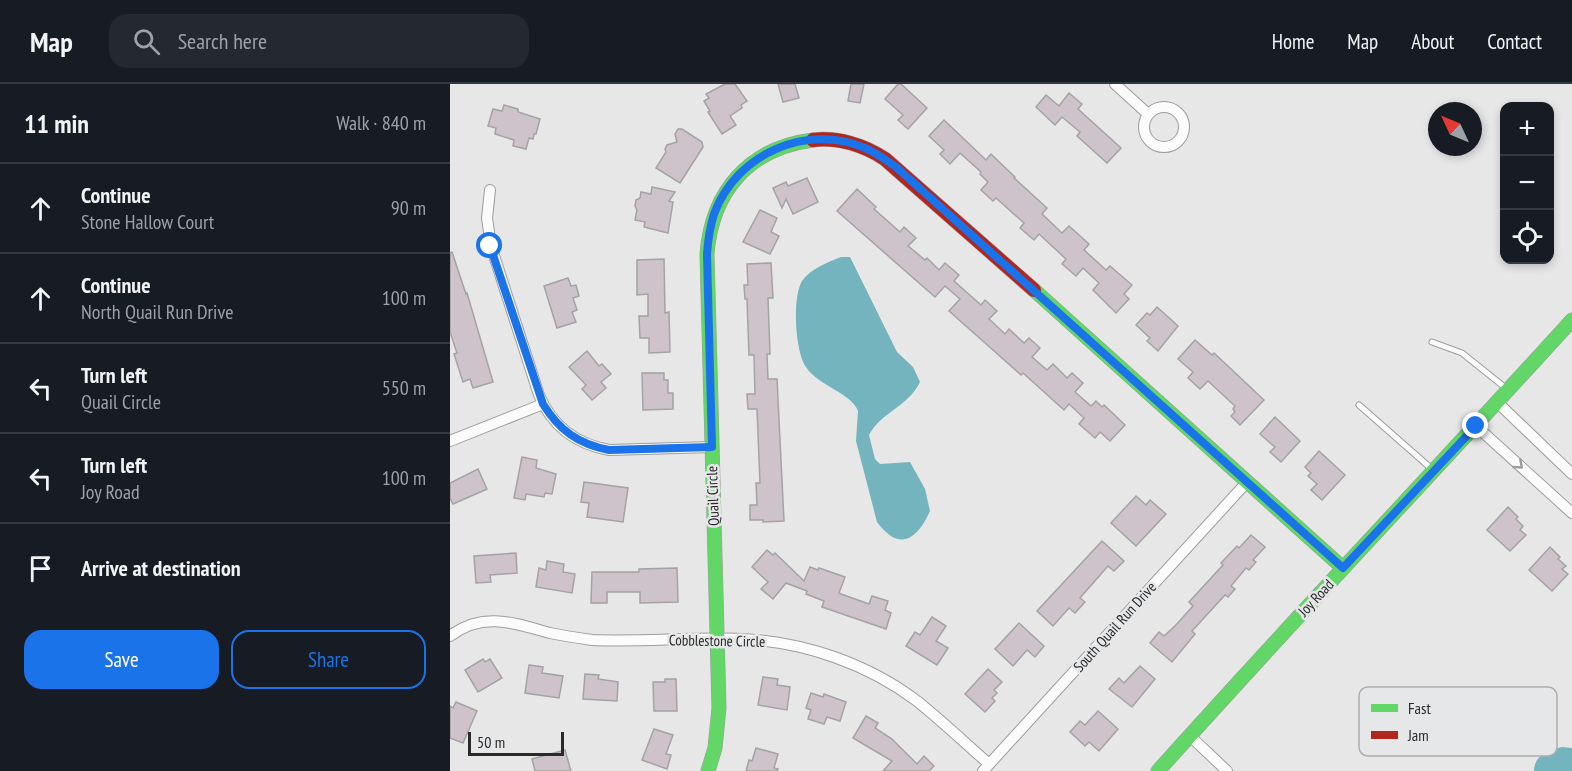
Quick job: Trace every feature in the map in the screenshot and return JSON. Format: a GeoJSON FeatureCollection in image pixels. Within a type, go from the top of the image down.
{"type":"FeatureCollection","features":[{"type":"Feature","properties":{"kind":"street"},"geometry":{"type":"LineString","coordinates":[[1115,84],[1148,114]]}},
{"type":"Feature","properties":{"kind":"street","name":"Quail Circle"},"geometry":{"type":"LineString","coordinates":[[708,771],[715,748],[718,722],[707,254],[709,234],[714,213],[733,181],[757,159],[788,144],[805,140],[827,139],[848,142],[865,148],[896,167],[1343,568]]}},
{"type":"Feature","properties":{"kind":"street"},"geometry":{"type":"LineString","coordinates":[[490,190],[487,218],[490,246],[543,404],[552,418],[565,432],[577,440],[609,450],[712,447]]}},
{"type":"Feature","properties":{"kind":"street","name":"Joy Road"},"geometry":{"type":"LineString","coordinates":[[1158,771],[1281,634],[1572,320]]}},
{"type":"Feature","properties":{"kind":"street"},"geometry":{"type":"LineString","coordinates":[[1497,402],[1572,474]]}},
{"type":"Feature","properties":{"kind":"street"},"geometry":{"type":"LineString","coordinates":[[450,441],[543,404]]}},
{"type":"Feature","properties":{"kind":"street"},"geometry":{"type":"LineString","coordinates":[[1476,426],[1572,513]]}},
{"type":"Feature","properties":{"kind":"street","name":"South Quail Run Drive"},"geometry":{"type":"LineString","coordinates":[[986,768],[1247,482]]}},
{"type":"Feature","properties":{"kind":"street","name":"Cobblestone Circle"},"geometry":{"type":"LineString","coordinates":[[450,636],[470,626],[496,621],[510,622],[572,638],[592,640],[744,639],[793,645],[826,654],[887,681],[915,700],[986,768]]}},
{"type":"Feature","properties":{"kind":"street"},"geometry":{"type":"LineString","coordinates":[[1190,736],[1227,771]]}},
{"type":"Feature","properties":{"kind":"lane"},"geometry":{"type":"LineString","coordinates":[[1432,342],[1462,353],[1508,390]]}},
{"type":"Feature","properties":{"kind":"lane"},"geometry":{"type":"LineString","coordinates":[[1359,405],[1434,471]]}},
{"type":"Feature","properties":{"kind":"water"},"geometry":{"type":"Polygon","coordinates":[[[841,257],[850,257],[897,352],[913,367],[920,382],[909,398],[880,421],[869,435],[875,459],[880,464],[910,462],[925,489],[930,511],[919,529],[907,539],[893,537],[877,522],[856,441],[858,411],[855,405],[811,374],[799,349],[796,311],[802,281],[814,269],[841,257]]]}},
{"type":"Feature","properties":{"kind":"water"},"geometry":{"type":"Polygon","coordinates":[[[1572,748],[1572,771],[1534,771],[1539,757],[1557,756],[1557,749],[1572,748]]]}},
{"type":"Feature","properties":{"kind":"building"},"geometry":{"type":"Polygon","coordinates":[[[725,84],[735,84],[747,101],[741,105],[742,108],[730,116],[736,125],[722,134],[704,101],[709,98],[706,94],[725,84]]]}},
{"type":"Feature","properties":{"kind":"building"},"geometry":{"type":"Polygon","coordinates":[[[778,84],[795,84],[799,98],[783,102],[778,84]]]}},
{"type":"Feature","properties":{"kind":"building"},"geometry":{"type":"Polygon","coordinates":[[[851,84],[864,84],[860,103],[848,101],[851,84]]]}},
{"type":"Feature","properties":{"kind":"building"},"geometry":{"type":"Polygon","coordinates":[[[898,84],[901,84],[927,108],[908,129],[898,120],[903,115],[885,99],[898,84]]]}},
{"type":"Feature","properties":{"kind":"building"},"geometry":{"type":"Polygon","coordinates":[[[1069,93],[1082,104],[1078,109],[1121,148],[1107,163],[1077,136],[1080,132],[1062,117],[1055,125],[1036,107],[1046,95],[1059,106],[1069,93]]]}},
{"type":"Feature","properties":{"kind":"building"},"geometry":{"type":"Polygon","coordinates":[[[504,105],[540,119],[536,134],[533,139],[529,138],[526,149],[513,146],[514,140],[495,134],[496,128],[488,126],[493,109],[502,111],[504,105]]]}},
{"type":"Feature","properties":{"kind":"building"},"geometry":{"type":"Polygon","coordinates":[[[944,120],[986,160],[991,154],[1047,208],[1042,214],[1062,233],[1069,226],[1089,244],[1084,250],[1106,270],[1110,266],[1132,285],[1124,294],[1129,299],[1116,313],[1093,290],[1099,283],[1083,268],[1076,276],[1062,264],[1066,259],[1039,234],[1034,240],[1020,228],[1024,223],[996,198],[993,201],[981,190],[988,182],[980,174],[981,172],[960,153],[950,164],[940,154],[944,150],[929,136],[944,120]]]}},
{"type":"Feature","properties":{"kind":"building"},"geometry":{"type":"Polygon","coordinates":[[[678,129],[682,129],[702,142],[703,147],[680,183],[656,168],[666,152],[667,145],[677,142],[675,134],[678,129]]]}},
{"type":"Feature","properties":{"kind":"building"},"geometry":{"type":"Polygon","coordinates":[[[807,178],[818,202],[793,214],[786,199],[782,208],[773,188],[786,182],[788,186],[807,178]]]}},
{"type":"Feature","properties":{"kind":"building"},"geometry":{"type":"Polygon","coordinates":[[[652,187],[675,192],[669,201],[673,202],[668,233],[644,227],[645,222],[635,220],[636,200],[640,198],[641,192],[651,194],[652,187]]]}},
{"type":"Feature","properties":{"kind":"building"},"geometry":{"type":"Polygon","coordinates":[[[857,189],[876,207],[874,209],[900,232],[904,227],[916,238],[908,246],[925,260],[927,258],[939,270],[945,263],[959,275],[954,281],[981,305],[985,300],[997,311],[989,319],[1005,334],[1009,329],[1024,343],[1029,338],[1040,348],[1032,357],[1047,370],[1053,364],[1067,378],[1072,373],[1083,383],[1075,392],[1091,406],[1096,401],[1102,407],[1104,405],[1125,425],[1110,441],[1100,432],[1095,438],[1079,424],[1084,418],[1069,404],[1064,410],[1023,373],[1021,375],[949,311],[960,299],[945,286],[935,297],[837,211],[857,189]]]}},
{"type":"Feature","properties":{"kind":"building"},"geometry":{"type":"Polygon","coordinates":[[[760,210],[777,218],[771,232],[779,236],[770,254],[743,242],[760,210]]]}},
{"type":"Feature","properties":{"kind":"building"},"geometry":{"type":"Polygon","coordinates":[[[452,252],[467,293],[493,382],[473,388],[470,379],[463,382],[450,332],[450,253],[452,252]]]}},
{"type":"Feature","properties":{"kind":"building"},"geometry":{"type":"Polygon","coordinates":[[[664,259],[665,313],[669,312],[670,352],[649,353],[649,338],[640,338],[639,316],[648,316],[648,294],[637,295],[637,260],[664,259]]]}},
{"type":"Feature","properties":{"kind":"building"},"geometry":{"type":"Polygon","coordinates":[[[771,263],[773,298],[768,298],[770,354],[767,354],[768,379],[777,379],[784,521],[763,522],[763,520],[750,520],[750,505],[757,505],[756,483],[760,483],[757,409],[748,409],[747,394],[755,394],[754,355],[749,355],[747,299],[745,299],[744,285],[748,285],[747,264],[771,263]]]}},
{"type":"Feature","properties":{"kind":"building"},"geometry":{"type":"Polygon","coordinates":[[[568,278],[571,286],[576,285],[579,296],[573,298],[577,310],[572,312],[576,322],[557,328],[544,286],[568,278]]]}},
{"type":"Feature","properties":{"kind":"building"},"geometry":{"type":"Polygon","coordinates":[[[1157,307],[1178,326],[1158,351],[1147,341],[1150,338],[1136,325],[1147,313],[1150,315],[1157,307]]]}},
{"type":"Feature","properties":{"kind":"building"},"geometry":{"type":"Polygon","coordinates":[[[1195,340],[1212,355],[1214,353],[1264,400],[1240,425],[1231,416],[1235,412],[1233,409],[1235,406],[1208,381],[1200,389],[1188,378],[1193,372],[1178,359],[1195,340]]]}},
{"type":"Feature","properties":{"kind":"building"},"geometry":{"type":"Polygon","coordinates":[[[587,351],[599,366],[602,364],[611,374],[601,382],[606,388],[592,400],[582,389],[586,385],[569,367],[587,351]]]}},
{"type":"Feature","properties":{"kind":"building"},"geometry":{"type":"Polygon","coordinates":[[[642,373],[664,373],[664,380],[668,380],[668,393],[673,393],[673,409],[643,410],[642,373]]]}},
{"type":"Feature","properties":{"kind":"building"},"geometry":{"type":"Polygon","coordinates":[[[1275,417],[1300,441],[1281,462],[1270,452],[1275,447],[1260,434],[1275,417]]]}},
{"type":"Feature","properties":{"kind":"building"},"geometry":{"type":"Polygon","coordinates":[[[1319,451],[1345,475],[1322,500],[1311,490],[1317,484],[1308,476],[1311,473],[1305,467],[1319,451]]]}},
{"type":"Feature","properties":{"kind":"building"},"geometry":{"type":"Polygon","coordinates":[[[522,457],[537,460],[536,468],[556,474],[552,494],[545,493],[544,497],[526,494],[525,500],[514,498],[522,457]]]}},
{"type":"Feature","properties":{"kind":"building"},"geometry":{"type":"Polygon","coordinates":[[[478,469],[487,489],[453,504],[450,498],[450,483],[478,469]]]}},
{"type":"Feature","properties":{"kind":"building"},"geometry":{"type":"Polygon","coordinates":[[[584,482],[628,488],[623,522],[587,517],[589,503],[581,502],[584,482]]]}},
{"type":"Feature","properties":{"kind":"building"},"geometry":{"type":"Polygon","coordinates":[[[1136,496],[1146,505],[1150,500],[1166,514],[1136,546],[1111,523],[1136,496]]]}},
{"type":"Feature","properties":{"kind":"building"},"geometry":{"type":"Polygon","coordinates":[[[1508,507],[1518,517],[1516,519],[1523,526],[1520,530],[1526,535],[1510,551],[1487,530],[1508,507]]]}},
{"type":"Feature","properties":{"kind":"building"},"geometry":{"type":"Polygon","coordinates":[[[1251,535],[1265,547],[1253,560],[1256,562],[1249,570],[1246,568],[1231,586],[1235,589],[1228,597],[1225,595],[1192,631],[1195,634],[1172,662],[1150,643],[1159,632],[1164,636],[1175,626],[1193,606],[1189,602],[1223,565],[1221,563],[1251,535]]]}},
{"type":"Feature","properties":{"kind":"building"},"geometry":{"type":"Polygon","coordinates":[[[1102,541],[1124,561],[1114,571],[1108,566],[1080,598],[1085,602],[1075,613],[1069,608],[1053,626],[1037,611],[1102,541]]]}},
{"type":"Feature","properties":{"kind":"building"},"geometry":{"type":"Polygon","coordinates":[[[1550,547],[1566,566],[1562,569],[1568,574],[1552,591],[1529,570],[1550,547]]]}},
{"type":"Feature","properties":{"kind":"building"},"geometry":{"type":"Polygon","coordinates":[[[767,550],[773,555],[775,553],[804,581],[810,567],[818,570],[819,568],[845,577],[839,593],[841,594],[869,604],[872,596],[888,601],[885,610],[891,613],[886,629],[822,607],[824,601],[786,583],[773,599],[761,589],[768,582],[752,567],[767,550]]]}},
{"type":"Feature","properties":{"kind":"building"},"geometry":{"type":"Polygon","coordinates":[[[516,553],[517,573],[490,575],[491,582],[476,583],[474,556],[516,553]]]}},
{"type":"Feature","properties":{"kind":"building"},"geometry":{"type":"Polygon","coordinates":[[[547,561],[564,564],[563,572],[575,574],[572,593],[536,587],[539,568],[546,570],[547,561]]]}},
{"type":"Feature","properties":{"kind":"building"},"geometry":{"type":"Polygon","coordinates":[[[677,568],[678,602],[640,603],[640,592],[607,592],[607,603],[591,603],[592,572],[639,572],[639,569],[677,568]]]}},
{"type":"Feature","properties":{"kind":"building"},"geometry":{"type":"Polygon","coordinates":[[[932,617],[946,626],[936,641],[948,648],[937,665],[906,646],[915,632],[920,635],[932,617]]]}},
{"type":"Feature","properties":{"kind":"building"},"geometry":{"type":"Polygon","coordinates":[[[1019,623],[1044,646],[1035,657],[1027,650],[1013,666],[995,649],[1019,623]]]}},
{"type":"Feature","properties":{"kind":"building"},"geometry":{"type":"Polygon","coordinates":[[[483,659],[485,662],[490,659],[502,678],[478,692],[465,670],[483,659]]]}},
{"type":"Feature","properties":{"kind":"building"},"geometry":{"type":"Polygon","coordinates":[[[529,665],[543,667],[542,673],[563,676],[559,698],[525,693],[529,665]]]}},
{"type":"Feature","properties":{"kind":"building"},"geometry":{"type":"Polygon","coordinates":[[[1140,666],[1155,679],[1132,707],[1109,689],[1119,678],[1124,683],[1140,666]]]}},
{"type":"Feature","properties":{"kind":"building"},"geometry":{"type":"Polygon","coordinates":[[[988,669],[1002,682],[994,690],[997,693],[992,698],[995,701],[985,712],[965,694],[988,669]]]}},
{"type":"Feature","properties":{"kind":"building"},"geometry":{"type":"Polygon","coordinates":[[[585,674],[599,675],[598,679],[618,682],[617,701],[583,699],[585,674]]]}},
{"type":"Feature","properties":{"kind":"building"},"geometry":{"type":"Polygon","coordinates":[[[763,677],[778,679],[777,685],[790,687],[787,710],[758,705],[763,677]]]}},
{"type":"Feature","properties":{"kind":"building"},"geometry":{"type":"Polygon","coordinates":[[[665,679],[676,679],[677,711],[654,711],[653,682],[665,682],[665,679]]]}},
{"type":"Feature","properties":{"kind":"building"},"geometry":{"type":"Polygon","coordinates":[[[811,693],[823,697],[824,694],[846,702],[840,721],[827,717],[824,724],[808,719],[811,710],[806,708],[811,693]]]}},
{"type":"Feature","properties":{"kind":"building"},"geometry":{"type":"Polygon","coordinates":[[[456,702],[477,711],[463,743],[450,738],[450,706],[453,708],[456,702]]]}},
{"type":"Feature","properties":{"kind":"building"},"geometry":{"type":"Polygon","coordinates":[[[1098,711],[1118,729],[1099,751],[1089,742],[1085,746],[1070,732],[1080,721],[1085,725],[1098,711]]]}},
{"type":"Feature","properties":{"kind":"building"},"geometry":{"type":"Polygon","coordinates":[[[866,716],[878,723],[875,728],[892,739],[917,764],[924,756],[934,766],[929,771],[883,771],[892,761],[853,738],[866,716]]]}},
{"type":"Feature","properties":{"kind":"building"},"geometry":{"type":"Polygon","coordinates":[[[654,729],[673,735],[666,754],[671,755],[667,769],[642,760],[654,729]]]}},
{"type":"Feature","properties":{"kind":"building"},"geometry":{"type":"Polygon","coordinates":[[[756,748],[778,754],[774,768],[778,769],[777,771],[746,771],[756,748]]]}},
{"type":"Feature","properties":{"kind":"building"},"geometry":{"type":"Polygon","coordinates":[[[565,750],[571,771],[535,771],[532,759],[565,750]]]}},
{"type":"Feature","properties":{"kind":"traffic: fast"},"geometry":{"type":"LineString","coordinates":[[708,771],[715,748],[719,708],[707,254],[710,231],[726,192],[738,176],[770,152],[813,140]]}},
{"type":"Feature","properties":{"kind":"traffic: fast"},"geometry":{"type":"LineString","coordinates":[[1034,290],[1343,568]]}},
{"type":"Feature","properties":{"kind":"traffic: fast"},"geometry":{"type":"LineString","coordinates":[[1158,771],[1572,320]]}},
{"type":"Feature","properties":{"kind":"traffic: jam"},"geometry":{"type":"LineString","coordinates":[[813,140],[850,143],[885,159],[1034,290]]}},
{"type":"Feature","properties":{"kind":"route"},"geometry":{"type":"LineString","coordinates":[[490,246],[543,404],[565,432],[594,447],[609,450],[712,447],[707,254],[714,213],[733,181],[743,169],[757,159],[788,144],[805,140],[827,139],[848,142],[865,148],[896,167],[1343,568],[1476,426]]}}]}
